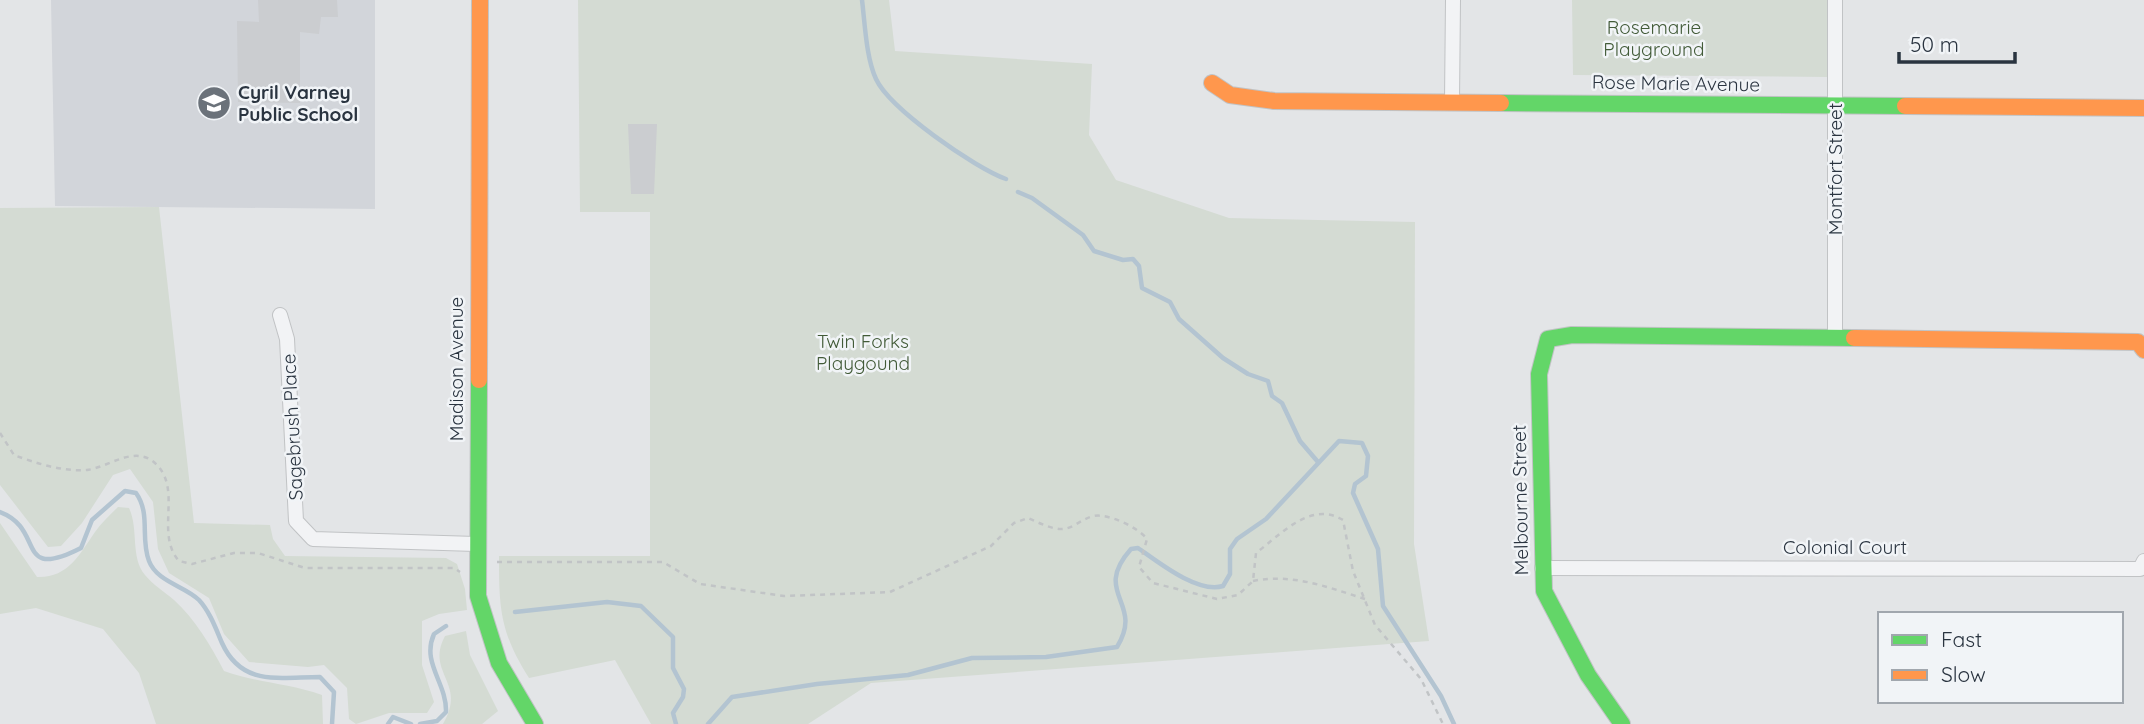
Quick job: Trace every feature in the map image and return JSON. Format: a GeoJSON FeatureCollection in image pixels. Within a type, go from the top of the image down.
{"type":"FeatureCollection","features":[{"type":"Feature","properties":{"kind":"street","name":"Madison Avenue"},"geometry":{"type":"LineString","coordinates":[[481,0],[476,544],[478,596],[491,648],[500,669],[535,724]]}},
{"type":"Feature","properties":{"kind":"street"},"geometry":{"type":"LineString","coordinates":[[1452,101],[1453,0]]}},
{"type":"Feature","properties":{"kind":"street","name":"Montfort Street"},"geometry":{"type":"LineString","coordinates":[[1835,0],[1835,337]]}},
{"type":"Feature","properties":{"kind":"street","name":"Rose Marie Avenue"},"geometry":{"type":"LineString","coordinates":[[1212,83],[1230,95],[1274,101],[2144,108]]}},
{"type":"Feature","properties":{"kind":"street","name":"Sagebrush Place"},"geometry":{"type":"LineString","coordinates":[[280,315],[287,339],[296,521],[313,539],[476,544]]}},
{"type":"Feature","properties":{"kind":"street","name":"Melbourne Street"},"geometry":{"type":"LineString","coordinates":[[1622,724],[1587,674],[1544,591],[1539,374],[1549,340],[1572,335],[1835,337]]}},
{"type":"Feature","properties":{"kind":"street"},"geometry":{"type":"LineString","coordinates":[[1835,337],[2138,342],[2144,350]]}},
{"type":"Feature","properties":{"kind":"street","name":"Colonial Court"},"geometry":{"type":"LineString","coordinates":[[1542,568],[2140,569],[2144,561]]}},
{"type":"Feature","properties":{"kind":"path"},"geometry":{"type":"LineString","coordinates":[[0,433],[13,455],[66,469],[88,470],[127,457],[142,456],[156,464],[164,475],[168,493],[167,540],[179,561],[192,564],[234,553],[258,553],[305,568],[454,568],[460,572]]}},
{"type":"Feature","properties":{"kind":"path"},"geometry":{"type":"LineString","coordinates":[[495,562],[663,562],[700,584],[784,596],[890,592],[991,546],[1014,523],[1028,518],[1058,529],[1072,528],[1085,518],[1097,515],[1141,531],[1147,539],[1139,567],[1153,583],[1217,599],[1238,595],[1252,581],[1270,577],[1297,579],[1365,599]]}},
{"type":"Feature","properties":{"kind":"path"},"geometry":{"type":"LineString","coordinates":[[1252,581],[1256,553],[1306,515],[1336,516],[1343,520],[1353,571],[1376,625],[1421,679],[1443,724]]}},
{"type":"Feature","properties":{"kind":"shaded area","name":"Cyril Varney Public School"},"geometry":{"type":"Polygon","coordinates":[[[51,0],[375,0],[375,209],[55,206],[51,0]]]}},
{"type":"Feature","properties":{"kind":"green space","name":"Twin Forks Playgound"},"geometry":{"type":"Polygon","coordinates":[[[578,0],[889,0],[895,51],[1092,64],[1089,135],[1116,180],[1229,218],[1415,222],[1414,544],[1429,641],[871,683],[808,724],[651,724],[615,660],[529,678],[512,647],[503,620],[499,556],[650,556],[650,212],[580,212],[578,0]]]}},
{"type":"Feature","properties":{"kind":"green space","name":"Rosemarie Playground"},"geometry":{"type":"Polygon","coordinates":[[[1572,0],[1829,0],[1829,77],[1573,75],[1572,0]]]}},
{"type":"Feature","properties":{"kind":"green space"},"geometry":{"type":"Polygon","coordinates":[[[159,207],[194,523],[270,525],[273,539],[285,556],[446,558],[457,564],[465,589],[467,610],[439,614],[422,621],[422,665],[434,702],[427,713],[389,713],[356,724],[349,719],[347,688],[324,665],[308,667],[249,662],[224,634],[209,598],[169,573],[158,549],[153,502],[130,469],[113,475],[82,523],[61,546],[48,547],[0,485],[0,208],[159,207]]]}},
{"type":"Feature","properties":{"kind":"green space"},"geometry":{"type":"Polygon","coordinates":[[[118,507],[129,508],[132,516],[140,568],[196,624],[224,671],[322,695],[323,724],[156,724],[139,673],[103,629],[36,608],[0,614],[0,523],[37,577],[48,576],[57,574],[72,564],[100,525],[118,507]]]}},
{"type":"Feature","properties":{"kind":"green space"},"geometry":{"type":"Polygon","coordinates":[[[466,631],[470,655],[498,711],[482,724],[443,724],[451,698],[442,669],[440,649],[445,636],[466,631]]]}},
{"type":"Feature","properties":{"kind":"building"},"geometry":{"type":"Polygon","coordinates":[[[258,0],[337,0],[338,17],[321,17],[319,34],[300,32],[300,103],[238,102],[237,21],[259,22],[258,0]]]}},
{"type":"Feature","properties":{"kind":"building"},"geometry":{"type":"Polygon","coordinates":[[[628,124],[657,124],[654,194],[631,194],[628,124]]]}},
{"type":"Feature","properties":{"kind":"waterway"},"geometry":{"type":"LineString","coordinates":[[862,0],[870,61],[876,79],[884,91],[935,136],[975,163],[1006,179]]}},
{"type":"Feature","properties":{"kind":"waterway"},"geometry":{"type":"LineString","coordinates":[[1018,192],[1032,198],[1083,235],[1094,251],[1123,260],[1133,259],[1139,266],[1142,288],[1170,302],[1179,319],[1223,358],[1248,374],[1268,381],[1272,396],[1282,403],[1300,441],[1318,462]]}},
{"type":"Feature","properties":{"kind":"waterway"},"geometry":{"type":"LineString","coordinates":[[708,724],[732,697],[817,684],[908,675],[972,658],[1046,657],[1117,647],[1124,632],[1125,619],[1116,588],[1116,577],[1120,564],[1131,549],[1138,548],[1190,581],[1213,587],[1223,586],[1230,574],[1230,549],[1237,539],[1266,519],[1339,441],[1362,443],[1368,456],[1366,476],[1355,484],[1353,493],[1378,549],[1383,606],[1441,696],[1454,724]]}},
{"type":"Feature","properties":{"kind":"waterway"},"geometry":{"type":"LineString","coordinates":[[0,512],[14,520],[38,556],[47,559],[81,548],[92,520],[125,491],[136,493],[143,509],[146,552],[158,574],[199,600],[210,615],[230,657],[240,667],[251,673],[276,678],[320,677],[334,692],[332,724]]}},
{"type":"Feature","properties":{"kind":"waterway"},"geometry":{"type":"LineString","coordinates":[[515,612],[607,602],[641,606],[673,637],[673,668],[684,689],[683,697],[673,713],[676,724]]}},
{"type":"Feature","properties":{"kind":"waterway"},"geometry":{"type":"LineString","coordinates":[[420,724],[437,721],[446,712],[443,692],[431,654],[434,634],[446,626]]}},
{"type":"Feature","properties":{"kind":"waterway"},"geometry":{"type":"LineString","coordinates":[[388,724],[393,717],[411,724]]}},
{"type":"Feature","properties":{"kind":"traffic: fast"},"geometry":{"type":"LineString","coordinates":[[1501,103],[1905,106]]}},
{"type":"Feature","properties":{"kind":"traffic: fast"},"geometry":{"type":"LineString","coordinates":[[1622,724],[1588,675],[1544,591],[1539,374],[1548,339],[1572,335],[1854,338]]}},
{"type":"Feature","properties":{"kind":"traffic: fast"},"geometry":{"type":"LineString","coordinates":[[479,380],[478,596],[499,663],[535,724]]}},
{"type":"Feature","properties":{"kind":"traffic: slow"},"geometry":{"type":"LineString","coordinates":[[479,380],[480,0]]}},
{"type":"Feature","properties":{"kind":"traffic: slow"},"geometry":{"type":"LineString","coordinates":[[1212,83],[1230,95],[1274,101],[1501,103]]}},
{"type":"Feature","properties":{"kind":"traffic: slow"},"geometry":{"type":"LineString","coordinates":[[1905,106],[2144,108]]}},
{"type":"Feature","properties":{"kind":"traffic: slow"},"geometry":{"type":"LineString","coordinates":[[1854,338],[2138,342],[2144,350]]}},
{"type":"Feature","properties":{"kind":"place","name":"Cyril Varney Public School"},"geometry":{"type":"Point","coordinates":[214,103]}}]}
